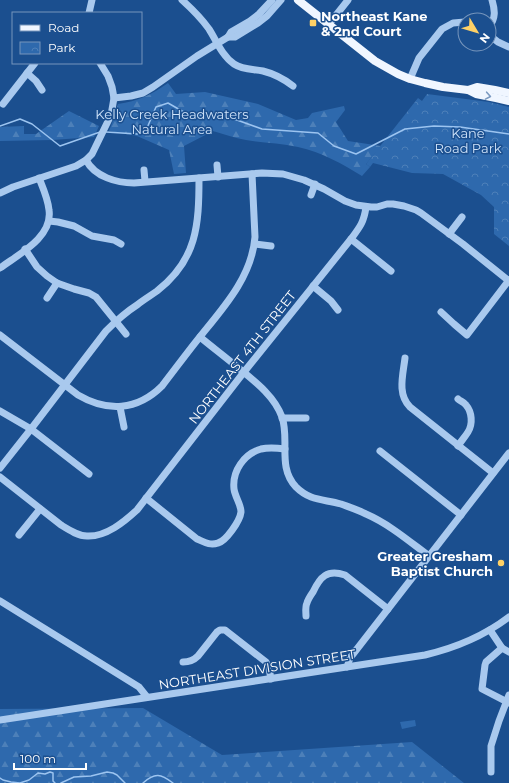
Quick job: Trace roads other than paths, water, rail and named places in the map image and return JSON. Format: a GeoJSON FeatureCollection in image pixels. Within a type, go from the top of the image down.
{"type":"FeatureCollection","features":[{"type":"Feature","properties":{"kind":"main road"},"geometry":{"type":"LineString","coordinates":[[298,0],[382,65],[398,74],[433,85],[468,90],[476,94],[509,101]]}},
{"type":"Feature","properties":{"kind":"main road"},"geometry":{"type":"LineString","coordinates":[[468,90],[477,87],[509,94]]}},
{"type":"Feature","properties":{"kind":"street"},"geometry":{"type":"LineString","coordinates":[[89,12],[92,0]]}},
{"type":"Feature","properties":{"kind":"street"},"geometry":{"type":"LineString","coordinates":[[182,0],[200,18],[226,56],[234,64],[244,69],[268,73],[280,77],[294,86]]}},
{"type":"Feature","properties":{"kind":"street"},"geometry":{"type":"LineString","coordinates":[[114,98],[131,96],[154,87],[197,56],[228,37],[231,32],[250,21],[272,0]]}},
{"type":"Feature","properties":{"kind":"street"},"geometry":{"type":"LineString","coordinates":[[228,37],[234,37],[258,23],[267,16],[281,0]]}},
{"type":"Feature","properties":{"kind":"street"},"geometry":{"type":"LineString","coordinates":[[329,24],[348,0]]}},
{"type":"Feature","properties":{"kind":"street"},"geometry":{"type":"LineString","coordinates":[[492,0],[494,12]]}},
{"type":"Feature","properties":{"kind":"street"},"geometry":{"type":"LineString","coordinates":[[410,79],[422,53],[442,29],[453,23],[457,23]]}},
{"type":"Feature","properties":{"kind":"street"},"geometry":{"type":"LineString","coordinates":[[497,41],[509,47]]}},
{"type":"Feature","properties":{"kind":"street"},"geometry":{"type":"LineString","coordinates":[[3,104],[34,64]]}},
{"type":"Feature","properties":{"kind":"street"},"geometry":{"type":"LineString","coordinates":[[0,193],[13,187],[76,166],[92,154],[111,115],[114,98],[108,76],[101,64]]}},
{"type":"Feature","properties":{"kind":"street"},"geometry":{"type":"LineString","coordinates":[[28,73],[42,90]]}},
{"type":"Feature","properties":{"kind":"street"},"geometry":{"type":"LineString","coordinates":[[86,160],[88,164],[102,175],[112,180],[128,183],[252,174],[283,174],[294,176],[315,184],[345,201],[356,205],[377,207],[387,204],[404,206],[421,213],[509,280],[467,335],[441,312]]}},
{"type":"Feature","properties":{"kind":"street"},"geometry":{"type":"LineString","coordinates":[[217,165],[218,177]]}},
{"type":"Feature","properties":{"kind":"street"},"geometry":{"type":"LineString","coordinates":[[144,170],[145,181]]}},
{"type":"Feature","properties":{"kind":"street"},"geometry":{"type":"LineString","coordinates":[[0,335],[78,395],[88,401],[120,407],[138,402],[148,397],[158,390],[232,296],[248,266],[255,244],[252,174]]}},
{"type":"Feature","properties":{"kind":"street"},"geometry":{"type":"LineString","coordinates":[[0,268],[35,242],[44,233],[47,227],[49,221],[49,208],[39,178]]}},
{"type":"Feature","properties":{"kind":"street"},"geometry":{"type":"LineString","coordinates":[[0,468],[106,331],[128,311],[167,283],[179,269],[194,240],[199,202],[199,178]]}},
{"type":"Feature","properties":{"kind":"street"},"geometry":{"type":"LineString","coordinates":[[311,195],[315,184]]}},
{"type":"Feature","properties":{"kind":"street","name":"NORTHEAST 4TH STREET"},"geometry":{"type":"LineString","coordinates":[[0,477],[70,531],[78,534],[93,536],[106,532],[129,518],[137,510],[244,372],[351,239],[363,222],[366,206]]}},
{"type":"Feature","properties":{"kind":"street"},"geometry":{"type":"LineString","coordinates":[[450,234],[462,217]]}},
{"type":"Feature","properties":{"kind":"street"},"geometry":{"type":"LineString","coordinates":[[49,221],[74,226],[92,236],[114,240],[121,244]]}},
{"type":"Feature","properties":{"kind":"street"},"geometry":{"type":"LineString","coordinates":[[351,239],[391,271]]}},
{"type":"Feature","properties":{"kind":"street"},"geometry":{"type":"LineString","coordinates":[[255,244],[271,246]]}},
{"type":"Feature","properties":{"kind":"street"},"geometry":{"type":"LineString","coordinates":[[25,249],[38,267],[57,283],[89,293],[96,297],[126,334]]}},
{"type":"Feature","properties":{"kind":"street"},"geometry":{"type":"LineString","coordinates":[[47,298],[57,283]]}},
{"type":"Feature","properties":{"kind":"street"},"geometry":{"type":"LineString","coordinates":[[313,286],[331,301],[338,310]]}},
{"type":"Feature","properties":{"kind":"street"},"geometry":{"type":"LineString","coordinates":[[200,337],[264,390],[277,407],[285,429],[286,466],[289,477],[295,486],[303,493],[313,498],[340,504],[375,518],[397,531],[429,556]]}},
{"type":"Feature","properties":{"kind":"street"},"geometry":{"type":"LineString","coordinates":[[405,358],[402,387],[403,398],[406,403],[493,473]]}},
{"type":"Feature","properties":{"kind":"street"},"geometry":{"type":"LineString","coordinates":[[458,399],[468,408],[472,420],[468,432],[458,446]]}},
{"type":"Feature","properties":{"kind":"street"},"geometry":{"type":"LineString","coordinates":[[120,407],[124,427]]}},
{"type":"Feature","properties":{"kind":"street"},"geometry":{"type":"LineString","coordinates":[[0,411],[31,429],[89,474]]}},
{"type":"Feature","properties":{"kind":"street"},"geometry":{"type":"LineString","coordinates":[[282,418],[306,418]]}},
{"type":"Feature","properties":{"kind":"street"},"geometry":{"type":"LineString","coordinates":[[146,498],[197,539],[205,543],[218,544],[223,541],[236,525],[240,516],[240,505],[235,494],[234,483],[236,472],[242,462],[250,454],[266,448],[285,449]]}},
{"type":"Feature","properties":{"kind":"street"},"geometry":{"type":"LineString","coordinates":[[380,451],[461,514]]}},
{"type":"Feature","properties":{"kind":"street"},"geometry":{"type":"LineString","coordinates":[[346,667],[350,658],[509,453]]}},
{"type":"Feature","properties":{"kind":"street"},"geometry":{"type":"LineString","coordinates":[[19,535],[40,508]]}},
{"type":"Feature","properties":{"kind":"street"},"geometry":{"type":"LineString","coordinates":[[306,616],[306,604],[318,581],[334,572],[345,575],[388,609]]}},
{"type":"Feature","properties":{"kind":"street"},"geometry":{"type":"LineString","coordinates":[[0,601],[139,687],[148,697]]}},
{"type":"Feature","properties":{"kind":"street","name":"NORTHEAST DIVISION STREET"},"geometry":{"type":"LineString","coordinates":[[0,720],[416,657],[459,645],[490,630],[509,617]]}},
{"type":"Feature","properties":{"kind":"street"},"geometry":{"type":"LineString","coordinates":[[183,662],[190,661],[198,656],[217,632],[220,630],[225,630],[266,662],[271,679]]}},
{"type":"Feature","properties":{"kind":"street"},"geometry":{"type":"LineString","coordinates":[[490,630],[502,648],[509,652]]}},
{"type":"Feature","properties":{"kind":"street"},"geometry":{"type":"LineString","coordinates":[[491,772],[491,746],[508,700],[482,689],[486,662],[502,648]]}},
{"type":"Feature","properties":{"kind":"waterway"},"geometry":{"type":"LineString","coordinates":[[106,132],[137,134],[147,128],[156,107],[168,103],[189,115],[223,115],[262,129],[318,133],[334,146],[356,154],[405,129],[434,126],[460,127],[509,134]]}},
{"type":"Feature","properties":{"kind":"waterway"},"geometry":{"type":"LineString","coordinates":[[0,126],[20,119],[32,124],[60,146],[100,132]]}},
{"type":"Feature","properties":{"kind":"waterway"},"geometry":{"type":"LineString","coordinates":[[0,778],[3,780],[20,783],[29,780],[38,773],[45,774],[50,772],[53,773],[53,781],[55,783]]}},
{"type":"Feature","properties":{"kind":"waterway"},"geometry":{"type":"LineString","coordinates":[[61,783],[74,777],[91,776],[107,772],[117,775],[125,783]]}},
{"type":"Feature","properties":{"kind":"waterway"},"geometry":{"type":"LineString","coordinates":[[143,783],[147,779],[155,776],[161,776],[173,783]]}},
{"type":"Feature","properties":{"kind":"place","name":"Northeast Kane & 2nd Court"},"geometry":{"type":"Point","coordinates":[313,23]}},
{"type":"Feature","properties":{"kind":"place","name":"Greater Gresham Baptist Church"},"geometry":{"type":"Point","coordinates":[501,563]}},
{"type":"Feature","properties":{"kind":"park label","name":"Kelly Creek Headwaters Natural Area"},"geometry":{"type":"Point","coordinates":[172,122]}},
{"type":"Feature","properties":{"kind":"park label","name":"Kane Road Park"},"geometry":{"type":"Point","coordinates":[468,140]}}]}
